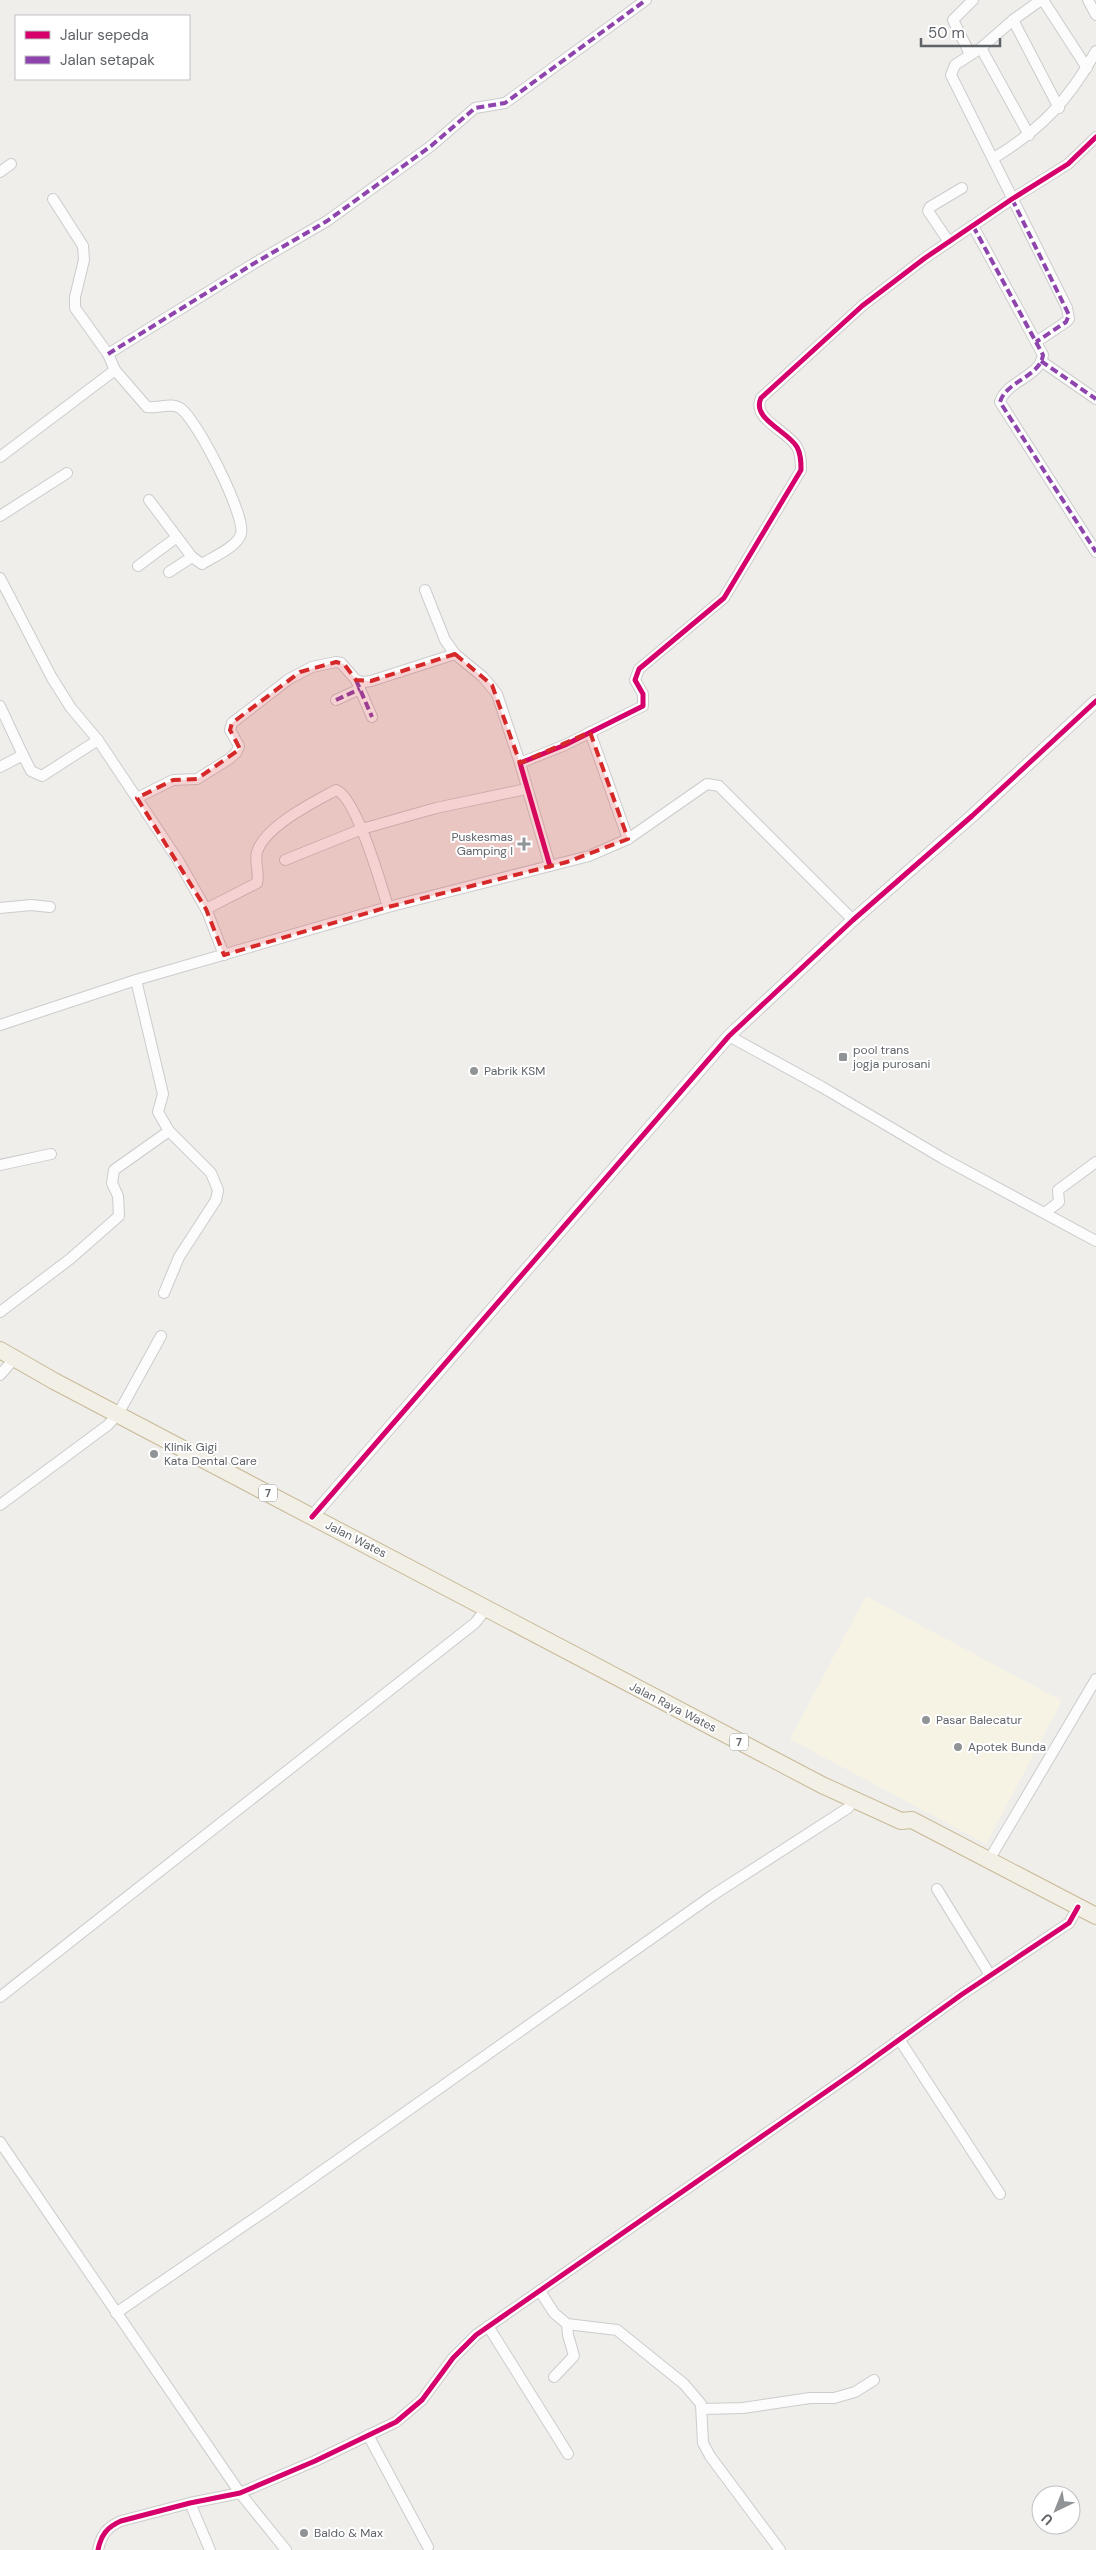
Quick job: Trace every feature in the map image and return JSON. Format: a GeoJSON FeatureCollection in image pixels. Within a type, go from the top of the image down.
{"type":"FeatureCollection","features":[{"type":"Feature","properties":{"kind":"highway","name":"Jalan Wates"},"geometry":{"type":"LineString","coordinates":[[0,1350],[580,1659]]}},
{"type":"Feature","properties":{"kind":"highway","name":"Jalan Raya Wates"},"geometry":{"type":"LineString","coordinates":[[580,1659],[854,1800],[901,1821],[912,1820],[989,1860],[1076,1911],[1096,1926]]}},
{"type":"Feature","properties":{"kind":"highway","name":"Jalan Raya Wates"},"geometry":{"type":"LineString","coordinates":[[901,1821],[906,1829],[1076,1911],[1096,1916]]}},
{"type":"Feature","properties":{"kind":"street"},"geometry":{"type":"LineString","coordinates":[[108,354],[253,264],[327,221],[431,146],[475,108],[504,103],[646,0]]}},
{"type":"Feature","properties":{"kind":"street"},"geometry":{"type":"LineString","coordinates":[[970,54],[954,20],[973,0]]}},
{"type":"Feature","properties":{"kind":"street"},"geometry":{"type":"LineString","coordinates":[[1036,342],[1066,322],[1069,315],[994,158],[951,75],[955,65],[981,48],[1013,20],[1042,0],[1087,68]]}},
{"type":"Feature","properties":{"kind":"street"},"geometry":{"type":"LineString","coordinates":[[1088,0],[1096,15]]}},
{"type":"Feature","properties":{"kind":"street"},"geometry":{"type":"LineString","coordinates":[[1013,20],[1059,108]]}},
{"type":"Feature","properties":{"kind":"street"},"geometry":{"type":"LineString","coordinates":[[981,48],[1029,135]]}},
{"type":"Feature","properties":{"kind":"street"},"geometry":{"type":"LineString","coordinates":[[994,158],[1029,135],[1059,108],[1087,68],[1096,51]]}},
{"type":"Feature","properties":{"kind":"street"},"geometry":{"type":"LineString","coordinates":[[520,763],[565,745],[642,706],[644,694],[635,680],[639,669],[724,598],[801,470],[801,459],[796,445],[760,412],[758,404],[761,398],[862,306],[949,242],[1068,164],[1096,138]]}},
{"type":"Feature","properties":{"kind":"street"},"geometry":{"type":"LineString","coordinates":[[0,172],[11,164]]}},
{"type":"Feature","properties":{"kind":"street"},"geometry":{"type":"LineString","coordinates":[[949,242],[928,211],[962,188]]}},
{"type":"Feature","properties":{"kind":"street"},"geometry":{"type":"LineString","coordinates":[[53,199],[83,246],[84,260],[75,297],[75,308],[108,354],[115,370],[147,407],[170,406],[180,408],[191,419],[226,483],[240,522],[240,537],[237,541],[202,564],[192,557],[149,500]]}},
{"type":"Feature","properties":{"kind":"street"},"geometry":{"type":"LineString","coordinates":[[973,226],[1042,355],[1041,362],[1037,367],[1006,390],[1000,402],[1096,552]]}},
{"type":"Feature","properties":{"kind":"street"},"geometry":{"type":"LineString","coordinates":[[1041,362],[1096,399]]}},
{"type":"Feature","properties":{"kind":"street"},"geometry":{"type":"LineString","coordinates":[[0,457],[115,370]]}},
{"type":"Feature","properties":{"kind":"street"},"geometry":{"type":"LineString","coordinates":[[0,516],[67,473]]}},
{"type":"Feature","properties":{"kind":"street"},"geometry":{"type":"LineString","coordinates":[[138,566],[177,537]]}},
{"type":"Feature","properties":{"kind":"street"},"geometry":{"type":"LineString","coordinates":[[169,572],[192,557]]}},
{"type":"Feature","properties":{"kind":"street"},"geometry":{"type":"LineString","coordinates":[[2,582],[52,678],[71,708],[98,740],[178,860],[206,909],[224,955]]}},
{"type":"Feature","properties":{"kind":"street"},"geometry":{"type":"LineString","coordinates":[[425,590],[445,640],[455,654],[492,685],[497,694],[520,763],[526,789],[550,866]]}},
{"type":"Feature","properties":{"kind":"street"},"geometry":{"type":"LineString","coordinates":[[336,700],[363,682],[455,654]]}},
{"type":"Feature","properties":{"kind":"street"},"geometry":{"type":"LineString","coordinates":[[137,798],[173,780],[197,779],[229,759],[236,753],[239,746],[230,730],[232,723],[300,672],[336,662],[344,664],[358,684],[372,717]]}},
{"type":"Feature","properties":{"kind":"street"},"geometry":{"type":"LineString","coordinates":[[312,1517],[729,1036],[853,920],[972,816],[1096,701]]}},
{"type":"Feature","properties":{"kind":"street"},"geometry":{"type":"LineString","coordinates":[[0,706],[32,771],[42,776],[98,740]]}},
{"type":"Feature","properties":{"kind":"street"},"geometry":{"type":"LineString","coordinates":[[590,732],[628,839]]}},
{"type":"Feature","properties":{"kind":"street"},"geometry":{"type":"LineString","coordinates":[[0,767],[23,755]]}},
{"type":"Feature","properties":{"kind":"street"},"geometry":{"type":"LineString","coordinates":[[0,1025],[136,980],[388,907],[589,856],[628,839],[697,789],[713,784],[719,786],[853,920]]}},
{"type":"Feature","properties":{"kind":"street"},"geometry":{"type":"LineString","coordinates":[[285,860],[362,829],[436,808],[526,789]]}},
{"type":"Feature","properties":{"kind":"street"},"geometry":{"type":"LineString","coordinates":[[206,909],[257,883],[257,852],[262,843],[284,821],[336,790],[344,794],[362,829],[388,907]]}},
{"type":"Feature","properties":{"kind":"street"},"geometry":{"type":"LineString","coordinates":[[0,908],[31,905],[50,907]]}},
{"type":"Feature","properties":{"kind":"street"},"geometry":{"type":"LineString","coordinates":[[136,980],[163,1094],[158,1112],[169,1131],[211,1173],[218,1190],[216,1200],[178,1257],[164,1293]]}},
{"type":"Feature","properties":{"kind":"street"},"geometry":{"type":"LineString","coordinates":[[729,1036],[822,1087],[944,1158],[1096,1241]]}},
{"type":"Feature","properties":{"kind":"street"},"geometry":{"type":"LineString","coordinates":[[0,1312],[70,1259],[119,1216],[118,1196],[112,1183],[114,1170],[169,1131]]}},
{"type":"Feature","properties":{"kind":"street"},"geometry":{"type":"LineString","coordinates":[[0,1165],[51,1154]]}},
{"type":"Feature","properties":{"kind":"street"},"geometry":{"type":"LineString","coordinates":[[1046,1212],[1058,1205],[1058,1190],[1096,1162]]}},
{"type":"Feature","properties":{"kind":"street"},"geometry":{"type":"LineString","coordinates":[[0,1505],[99,1433],[118,1414],[161,1336]]}},
{"type":"Feature","properties":{"kind":"street"},"geometry":{"type":"LineString","coordinates":[[0,1375],[14,1359]]}},
{"type":"Feature","properties":{"kind":"street"},"geometry":{"type":"LineString","coordinates":[[0,1997],[475,1622],[486,1609]]}},
{"type":"Feature","properties":{"kind":"street"},"geometry":{"type":"LineString","coordinates":[[989,1860],[1096,1679]]}},
{"type":"Feature","properties":{"kind":"street"},"geometry":{"type":"LineString","coordinates":[[116,2313],[274,2205],[712,1895],[848,1808],[854,1800]]}},
{"type":"Feature","properties":{"kind":"street"},"geometry":{"type":"LineString","coordinates":[[937,1889],[990,1975]]}},
{"type":"Feature","properties":{"kind":"street"},"geometry":{"type":"LineString","coordinates":[[98,2550],[103,2534],[112,2525],[190,2503],[240,2493],[315,2461],[396,2422],[412,2411],[453,2358],[488,2326],[990,1975],[1070,1923],[1076,1911]]}},
{"type":"Feature","properties":{"kind":"street"},"geometry":{"type":"LineString","coordinates":[[899,2039],[1000,2194]]}},
{"type":"Feature","properties":{"kind":"street"},"geometry":{"type":"LineString","coordinates":[[0,2142],[240,2493],[286,2550]]}},
{"type":"Feature","properties":{"kind":"street"},"geometry":{"type":"LineString","coordinates":[[540,2291],[554,2313],[567,2324],[608,2327],[624,2334],[684,2384],[702,2409],[703,2443],[710,2456],[780,2550]]}},
{"type":"Feature","properties":{"kind":"street"},"geometry":{"type":"LineString","coordinates":[[554,2377],[574,2356],[567,2324]]}},
{"type":"Feature","properties":{"kind":"street"},"geometry":{"type":"LineString","coordinates":[[488,2326],[568,2454]]}},
{"type":"Feature","properties":{"kind":"street"},"geometry":{"type":"LineString","coordinates":[[702,2409],[743,2408],[810,2398],[834,2398],[855,2392],[874,2380]]}},
{"type":"Feature","properties":{"kind":"street"},"geometry":{"type":"LineString","coordinates":[[368,2435],[428,2547]]}},
{"type":"Feature","properties":{"kind":"street"},"geometry":{"type":"LineString","coordinates":[[190,2503],[210,2550]]}},
{"type":"Feature","properties":{"kind":"highlighted area"},"geometry":{"type":"Polygon","coordinates":[[[455,654],[492,685],[520,763],[590,732],[628,839],[567,862],[388,907],[224,955],[206,909],[137,798],[173,780],[197,779],[240,749],[230,730],[232,723],[300,672],[336,662],[344,664],[356,680],[371,681],[455,654]]]}},
{"type":"Feature","properties":{"kind":"shaded area","name":"Pasar Balecatur"},"geometry":{"type":"Polygon","coordinates":[[[866,1596],[1062,1701],[986,1844],[790,1739],[866,1596]]]}},
{"type":"Feature","properties":{"kind":"marked path"},"geometry":{"type":"LineString","coordinates":[[108,354],[253,264],[327,221],[431,146],[475,108],[505,103],[646,0]]}},
{"type":"Feature","properties":{"kind":"marked path"},"geometry":{"type":"LineString","coordinates":[[1012,199],[1069,315],[1066,322],[1036,342]]}},
{"type":"Feature","properties":{"kind":"marked path"},"geometry":{"type":"LineString","coordinates":[[973,226],[1043,355],[1036,369],[1009,389],[1003,395],[1000,402],[1096,552]]}},
{"type":"Feature","properties":{"kind":"marked path"},"geometry":{"type":"LineString","coordinates":[[1041,361],[1096,399]]}},
{"type":"Feature","properties":{"kind":"marked path"},"geometry":{"type":"LineString","coordinates":[[356,680],[372,717]]}},
{"type":"Feature","properties":{"kind":"marked path"},"geometry":{"type":"LineString","coordinates":[[336,700],[360,689]]}},
{"type":"Feature","properties":{"kind":"cycle path"},"geometry":{"type":"LineString","coordinates":[[550,866],[520,763],[565,745],[643,706],[643,694],[635,680],[639,669],[724,598],[801,470],[800,455],[797,447],[766,419],[759,405],[761,398],[862,306],[925,258],[1012,199],[1068,164],[1096,137]]}},
{"type":"Feature","properties":{"kind":"cycle path"},"geometry":{"type":"LineString","coordinates":[[312,1517],[729,1036],[853,920],[972,816],[1096,701]]}},
{"type":"Feature","properties":{"kind":"cycle path"},"geometry":{"type":"LineString","coordinates":[[98,2550],[105,2532],[121,2521],[190,2503],[240,2493],[315,2461],[396,2422],[422,2400],[453,2358],[476,2335],[853,2073],[961,1995],[1069,1923],[1078,1907]]}},
{"type":"Feature","properties":{"kind":"place","name":"Puskesmas Gamping I"},"geometry":{"type":"Point","coordinates":[524,844]}},
{"type":"Feature","properties":{"kind":"place","name":"pool trans jogja purosani"},"geometry":{"type":"Point","coordinates":[843,1057]}},
{"type":"Feature","properties":{"kind":"place","name":"Pabrik KSM"},"geometry":{"type":"Point","coordinates":[474,1071]}},
{"type":"Feature","properties":{"kind":"place","name":"Klinik Gigi Kata Dental Care"},"geometry":{"type":"Point","coordinates":[154,1454]}},
{"type":"Feature","properties":{"kind":"place","name":"Pasar Balecatur"},"geometry":{"type":"Point","coordinates":[926,1720]}},
{"type":"Feature","properties":{"kind":"place","name":"Apotek Bunda"},"geometry":{"type":"Point","coordinates":[958,1747]}},
{"type":"Feature","properties":{"kind":"place","name":"Baldo & Max"},"geometry":{"type":"Point","coordinates":[304,2533]}}]}
